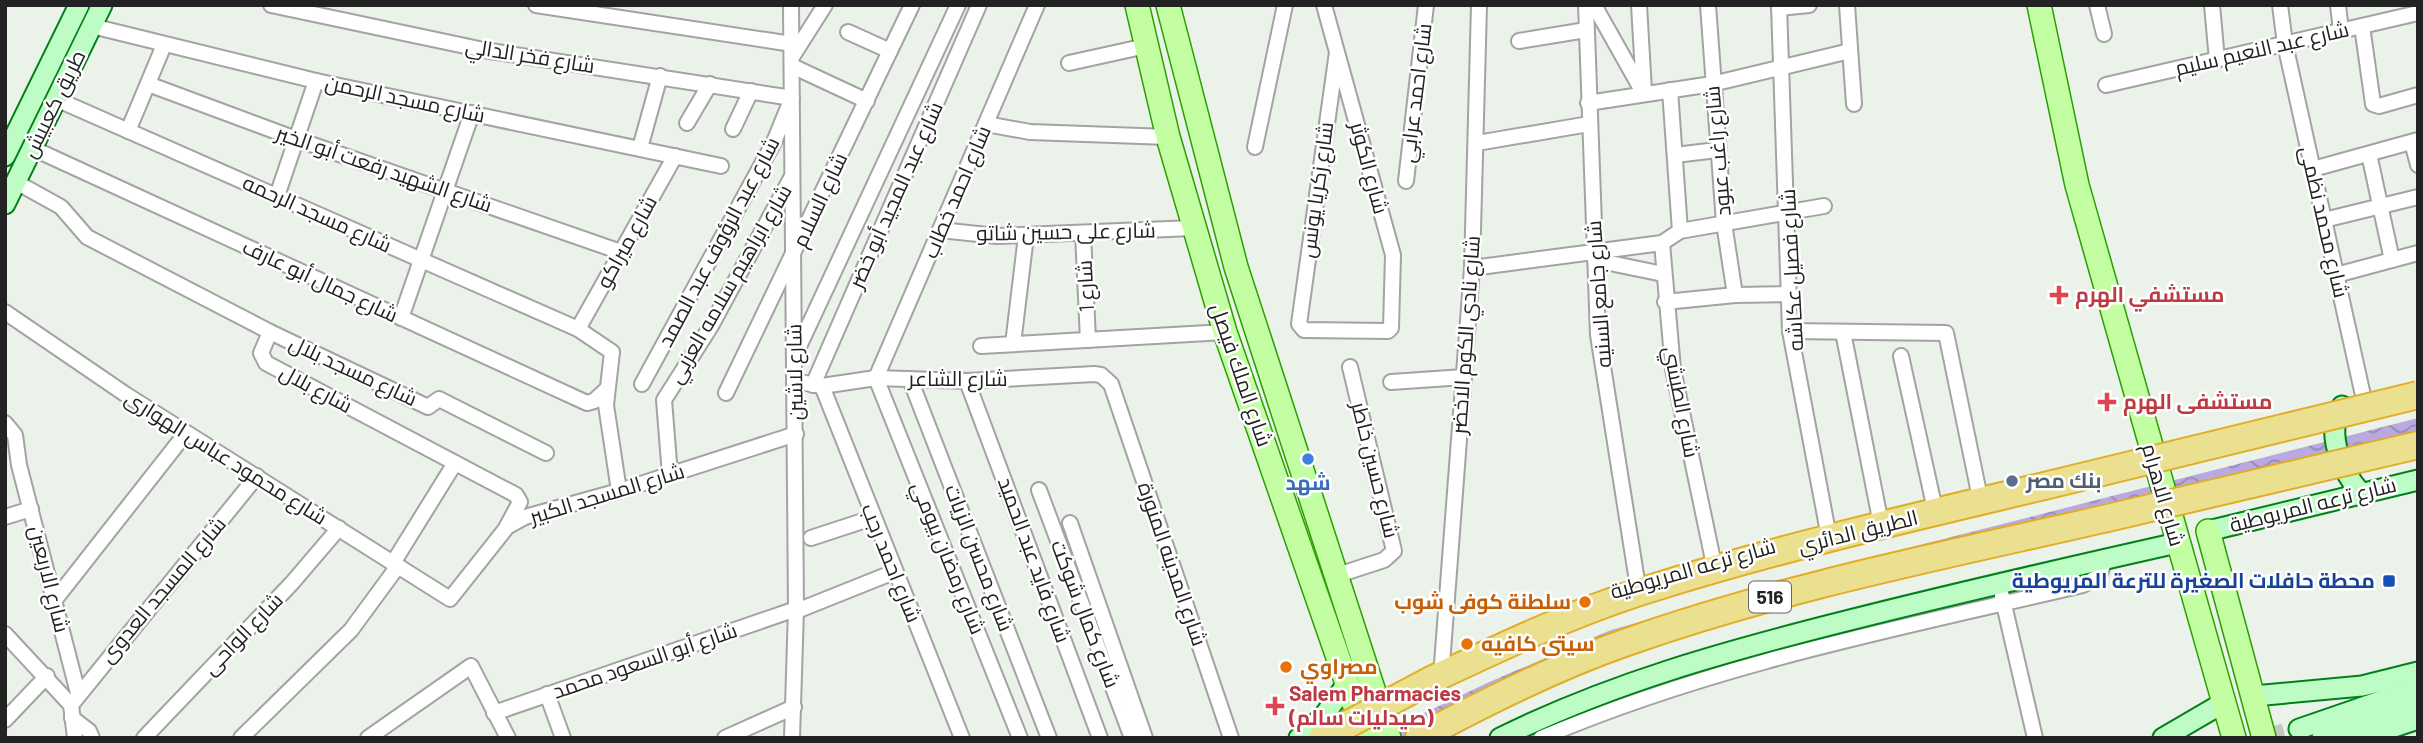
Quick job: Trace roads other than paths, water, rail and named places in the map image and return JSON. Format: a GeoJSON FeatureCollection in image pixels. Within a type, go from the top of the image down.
{"type":"FeatureCollection","features":[{"type":"Feature","properties":{"kind":"highway","name":"الطريق الدائري"},"geometry":{"type":"LineString","coordinates":[[1322,738],[1475,659],[1647,589],[1766,554],[2418,395]]}},
{"type":"Feature","properties":{"kind":"highway","name":"الطريق الدائري"},"geometry":{"type":"LineString","coordinates":[[1419,738],[1516,688],[1591,655],[1777,595],[2418,445]]}},
{"type":"Feature","properties":{"kind":"main road","name":"طريق كعبيش"},"geometry":{"type":"LineString","coordinates":[[5,156],[79,5]]}},
{"type":"Feature","properties":{"kind":"main road","name":"طريق كعبيش"},"geometry":{"type":"LineString","coordinates":[[5,204],[102,5]]}},
{"type":"Feature","properties":{"kind":"main road","name":"شارع الملك فيصل"},"geometry":{"type":"LineString","coordinates":[[1137,5],[1168,137],[1225,332],[1346,685],[1366,696]]}},
{"type":"Feature","properties":{"kind":"main road","name":"شارع الملك فيصل"},"geometry":{"type":"LineString","coordinates":[[1168,5],[1236,267],[1335,576],[1366,696],[1389,738]]}},
{"type":"Feature","properties":{"kind":"main road","name":"شارع الاهرام"},"geometry":{"type":"LineString","coordinates":[[2039,5],[2077,185],[2234,738]]}},
{"type":"Feature","properties":{"kind":"main road"},"geometry":{"type":"LineString","coordinates":[[1149,57],[1181,61]]}},
{"type":"Feature","properties":{"kind":"main road"},"geometry":{"type":"LineString","coordinates":[[2361,493],[2346,474],[2338,453],[2336,429],[2340,406],[2418,386]]}},
{"type":"Feature","properties":{"kind":"main road","name":"شارع ترعه المريوطية"},"geometry":{"type":"LineString","coordinates":[[1366,696],[1553,614],[1637,581],[2151,452]]}},
{"type":"Feature","properties":{"kind":"main road","name":"شارع ترعه المريوطية"},"geometry":{"type":"LineString","coordinates":[[2208,531],[2418,480]]}},
{"type":"Feature","properties":{"kind":"main road","name":"شارع الاهرام"},"geometry":{"type":"LineString","coordinates":[[2208,531],[2264,738]]}},
{"type":"Feature","properties":{"kind":"main road"},"geometry":{"type":"LineString","coordinates":[[1500,738],[1606,691],[1692,662],[1999,584],[2177,543]]}},
{"type":"Feature","properties":{"kind":"main road"},"geometry":{"type":"LineString","coordinates":[[2254,696],[2362,686],[2418,672]]}},
{"type":"Feature","properties":{"kind":"main road"},"geometry":{"type":"LineString","coordinates":[[1299,738],[1323,717],[1346,685]]}},
{"type":"Feature","properties":{"kind":"main road"},"geometry":{"type":"LineString","coordinates":[[2299,729],[2418,688]]}},
{"type":"Feature","properties":{"kind":"main road","name":"شارع الملك فيصل"},"geometry":{"type":"LineString","coordinates":[[1366,696],[1366,738]]}},
{"type":"Feature","properties":{"kind":"main road"},"geometry":{"type":"LineString","coordinates":[[2322,738],[2418,702]]}},
{"type":"Feature","properties":{"kind":"main road"},"geometry":{"type":"LineString","coordinates":[[2163,738],[2223,703]]}},
{"type":"Feature","properties":{"kind":"main road"},"geometry":{"type":"LineString","coordinates":[[2361,738],[2418,719]]}},
{"type":"Feature","properties":{"kind":"street","name":"شارع فخر الدالي"},"geometry":{"type":"LineString","coordinates":[[271,5],[484,50],[792,98]]}},
{"type":"Feature","properties":{"kind":"street"},"geometry":{"type":"LineString","coordinates":[[537,5],[792,56],[867,101]]}},
{"type":"Feature","properties":{"kind":"street","name":"شارع لاشين"},"geometry":{"type":"LineString","coordinates":[[791,5],[796,434],[792,738]]}},
{"type":"Feature","properties":{"kind":"street"},"geometry":{"type":"LineString","coordinates":[[792,56],[825,5]]}},
{"type":"Feature","properties":{"kind":"street","name":"شارع السلام"},"geometry":{"type":"LineString","coordinates":[[726,393],[912,5]]}},
{"type":"Feature","properties":{"kind":"street"},"geometry":{"type":"LineString","coordinates":[[795,357],[958,5]]}},
{"type":"Feature","properties":{"kind":"street","name":"شارع عبد المجيد أبو خضر"},"geometry":{"type":"LineString","coordinates":[[818,386],[979,5]]}},
{"type":"Feature","properties":{"kind":"street","name":"شارع احمد خطاب"},"geometry":{"type":"LineString","coordinates":[[876,378],[1037,5]]}},
{"type":"Feature","properties":{"kind":"street"},"geometry":{"type":"LineString","coordinates":[[1255,147],[1285,5]]}},
{"type":"Feature","properties":{"kind":"street","name":"شارع الكوثر"},"geometry":{"type":"LineString","coordinates":[[1324,5],[1394,260],[1391,328],[1387,331]]}},
{"type":"Feature","properties":{"kind":"street","name":"شارع احمد عرابي"},"geometry":{"type":"LineString","coordinates":[[1406,181],[1426,5]]}},
{"type":"Feature","properties":{"kind":"street","name":"شارع نادي الكوم الاخضر"},"geometry":{"type":"LineString","coordinates":[[1442,664],[1472,268],[1479,5]]}},
{"type":"Feature","properties":{"kind":"street","name":"شارع جامع السنيه"},"geometry":{"type":"LineString","coordinates":[[1586,5],[1598,334],[1637,581]]}},
{"type":"Feature","properties":{"kind":"street"},"geometry":{"type":"LineString","coordinates":[[1594,5],[1644,94]]}},
{"type":"Feature","properties":{"kind":"street"},"geometry":{"type":"LineString","coordinates":[[1639,5],[1644,94]]}},
{"type":"Feature","properties":{"kind":"street","name":"شارع راغب عبود"},"geometry":{"type":"LineString","coordinates":[[1708,5],[1717,150],[1735,295]]}},
{"type":"Feature","properties":{"kind":"street"},"geometry":{"type":"LineString","coordinates":[[1779,7],[1809,5]]}},
{"type":"Feature","properties":{"kind":"street"},"geometry":{"type":"LineString","coordinates":[[1847,5],[1854,104]]}},
{"type":"Feature","properties":{"kind":"street"},"geometry":{"type":"LineString","coordinates":[[2096,5],[2104,34]]}},
{"type":"Feature","properties":{"kind":"street"},"geometry":{"type":"LineString","coordinates":[[2212,5],[2217,60]]}},
{"type":"Feature","properties":{"kind":"street","name":"شارع محمد نظمى"},"geometry":{"type":"LineString","coordinates":[[2280,5],[2285,44],[2364,400]]}},
{"type":"Feature","properties":{"kind":"street"},"geometry":{"type":"LineString","coordinates":[[2338,5],[2341,31]]}},
{"type":"Feature","properties":{"kind":"street","name":"شارع فصيل عكاشه"},"geometry":{"type":"LineString","coordinates":[[1779,7],[1789,212],[1790,331],[1828,532]]}},
{"type":"Feature","properties":{"kind":"street","name":"شارع عبد النعيم سليم"},"geometry":{"type":"LineString","coordinates":[[2106,85],[2418,13]]}},
{"type":"Feature","properties":{"kind":"street","name":"شارع مسجد الرحمن"},"geometry":{"type":"LineString","coordinates":[[92,26],[316,81],[721,166]]}},
{"type":"Feature","properties":{"kind":"street"},"geometry":{"type":"LineString","coordinates":[[2362,26],[2373,104],[2379,106],[2418,95]]}},
{"type":"Feature","properties":{"kind":"street"},"geometry":{"type":"LineString","coordinates":[[1520,41],[1586,30]]}},
{"type":"Feature","properties":{"kind":"street"},"geometry":{"type":"LineString","coordinates":[[848,32],[890,51]]}},
{"type":"Feature","properties":{"kind":"street"},"geometry":{"type":"LineString","coordinates":[[128,131],[164,45]]}},
{"type":"Feature","properties":{"kind":"street"},"geometry":{"type":"LineString","coordinates":[[1588,103],[1712,84],[1782,70],[1850,51]]}},
{"type":"Feature","properties":{"kind":"street","name":"شارع زكريا يونس"},"geometry":{"type":"LineString","coordinates":[[1337,52],[1317,180],[1300,328],[1387,331]]}},
{"type":"Feature","properties":{"kind":"street"},"geometry":{"type":"LineString","coordinates":[[1069,63],[1149,57]]}},
{"type":"Feature","properties":{"kind":"street"},"geometry":{"type":"LineString","coordinates":[[640,149],[660,76]]}},
{"type":"Feature","properties":{"kind":"street"},"geometry":{"type":"LineString","coordinates":[[277,196],[316,81]]}},
{"type":"Feature","properties":{"kind":"street","name":"شارع الشهيد رفعت أبو الخير"},"geometry":{"type":"LineString","coordinates":[[148,84],[296,139],[621,252]]}},
{"type":"Feature","properties":{"kind":"street"},"geometry":{"type":"LineString","coordinates":[[687,123],[710,84]]}},
{"type":"Feature","properties":{"kind":"street"},"geometry":{"type":"LineString","coordinates":[[1670,90],[1680,231]]}},
{"type":"Feature","properties":{"kind":"street"},"geometry":{"type":"LineString","coordinates":[[733,129],[751,91]]}},
{"type":"Feature","properties":{"kind":"street","name":"شارع عبد الرؤوف عبد الصمد"},"geometry":{"type":"LineString","coordinates":[[642,384],[774,142],[792,98]]}},
{"type":"Feature","properties":{"kind":"street","name":"شارع مسجد الرحمه"},"geometry":{"type":"LineString","coordinates":[[56,99],[578,329],[612,352],[613,362],[606,390]]}},
{"type":"Feature","properties":{"kind":"street"},"geometry":{"type":"LineString","coordinates":[[401,318],[471,113]]}},
{"type":"Feature","properties":{"kind":"street"},"geometry":{"type":"LineString","coordinates":[[986,124],[1049,133],[1168,137]]}},
{"type":"Feature","properties":{"kind":"street"},"geometry":{"type":"LineString","coordinates":[[1477,143],[1589,124]]}},
{"type":"Feature","properties":{"kind":"street"},"geometry":{"type":"LineString","coordinates":[[2313,169],[2415,141],[2418,165]]}},
{"type":"Feature","properties":{"kind":"street","name":"شارع جمال أبو عارف"},"geometry":{"type":"LineString","coordinates":[[32,148],[587,403],[594,401],[606,390]]}},
{"type":"Feature","properties":{"kind":"street"},"geometry":{"type":"LineString","coordinates":[[1675,155],[1717,150]]}},
{"type":"Feature","properties":{"kind":"street"},"geometry":{"type":"LineString","coordinates":[[2369,154],[2392,260]]}},
{"type":"Feature","properties":{"kind":"street","name":"شارع ميراكو"},"geometry":{"type":"LineString","coordinates":[[578,329],[675,156]]}},
{"type":"Feature","properties":{"kind":"street","name":"شارع ابراهيم سلامه العزبي"},"geometry":{"type":"LineString","coordinates":[[670,475],[664,400],[711,326],[792,175]]}},
{"type":"Feature","properties":{"kind":"street"},"geometry":{"type":"LineString","coordinates":[[16,182],[61,207],[87,237],[270,332]]}},
{"type":"Feature","properties":{"kind":"street"},"geometry":{"type":"LineString","coordinates":[[2324,220],[2418,197]]}},
{"type":"Feature","properties":{"kind":"street"},"geometry":{"type":"LineString","coordinates":[[1472,268],[1595,257],[1661,243],[1680,231],[1824,206]]}},
{"type":"Feature","properties":{"kind":"street","name":"شارع على حسين شاتو"},"geometry":{"type":"LineString","coordinates":[[940,230],[1026,236],[1193,228]]}},
{"type":"Feature","properties":{"kind":"street","name":"شارع 1"},"geometry":{"type":"LineString","coordinates":[[1083,233],[1088,340]]}},
{"type":"Feature","properties":{"kind":"street"},"geometry":{"type":"LineString","coordinates":[[1013,344],[1026,236]]}},
{"type":"Feature","properties":{"kind":"street","name":"شارع الطبشي"},"geometry":{"type":"LineString","coordinates":[[1661,243],[1665,302],[1677,391],[1713,560]]}},
{"type":"Feature","properties":{"kind":"street"},"geometry":{"type":"LineString","coordinates":[[2336,275],[2418,253]]}},
{"type":"Feature","properties":{"kind":"street"},"geometry":{"type":"LineString","coordinates":[[1595,257],[1663,274]]}},
{"type":"Feature","properties":{"kind":"street"},"geometry":{"type":"LineString","coordinates":[[1665,302],[1735,295],[1790,294]]}},
{"type":"Feature","properties":{"kind":"street","name":"شارع محمود عباس الهوارى"},"geometry":{"type":"LineString","coordinates":[[5,312],[186,433],[450,599]]}},
{"type":"Feature","properties":{"kind":"street"},"geometry":{"type":"LineString","coordinates":[[1790,331],[1946,333],[1979,494]]}},
{"type":"Feature","properties":{"kind":"street","name":"شارع مسجد بلال"},"geometry":{"type":"LineString","coordinates":[[270,332],[428,407],[439,399],[546,453]]}},
{"type":"Feature","properties":{"kind":"street","name":"شارع بلال"},"geometry":{"type":"LineString","coordinates":[[270,332],[261,353],[266,363],[518,496],[519,505],[507,527]]}},
{"type":"Feature","properties":{"kind":"street"},"geometry":{"type":"LineString","coordinates":[[981,346],[1225,332]]}},
{"type":"Feature","properties":{"kind":"street"},"geometry":{"type":"LineString","coordinates":[[1843,332],[1881,519]]}},
{"type":"Feature","properties":{"kind":"street"},"geometry":{"type":"LineString","coordinates":[[1901,356],[1934,505]]}},
{"type":"Feature","properties":{"kind":"street","name":"شارع حسين خاطر"},"geometry":{"type":"LineString","coordinates":[[1335,576],[1384,560],[1394,551],[1350,367]]}},
{"type":"Feature","properties":{"kind":"street","name":"شارع الشاعر"},"geometry":{"type":"LineString","coordinates":[[794,381],[818,386],[876,378],[967,381],[1094,374],[1107,379],[1114,391]]}},
{"type":"Feature","properties":{"kind":"street"},"geometry":{"type":"LineString","coordinates":[[1391,382],[1464,377]]}},
{"type":"Feature","properties":{"kind":"street","name":"شارع رمضان بيومي"},"geometry":{"type":"LineString","coordinates":[[876,378],[1020,738]]}},
{"type":"Feature","properties":{"kind":"street","name":"شارع محسن الزيات"},"geometry":{"type":"LineString","coordinates":[[909,379],[1049,738]]}},
{"type":"Feature","properties":{"kind":"street","name":"شارع فايد عبد الحميد"},"geometry":{"type":"LineString","coordinates":[[967,381],[1100,738]]}},
{"type":"Feature","properties":{"kind":"street","name":"شارع احمد رجب"},"geometry":{"type":"LineString","coordinates":[[818,386],[962,738]]}},
{"type":"Feature","properties":{"kind":"street"},"geometry":{"type":"LineString","coordinates":[[606,390],[619,491]]}},
{"type":"Feature","properties":{"kind":"street","name":"شارع المدينه المنورة"},"geometry":{"type":"LineString","coordinates":[[1114,391],[1231,738]]}},
{"type":"Feature","properties":{"kind":"street","name":"شارع الاربعين"},"geometry":{"type":"LineString","coordinates":[[5,423],[15,435],[19,465],[54,601],[74,705],[75,738]]}},
{"type":"Feature","properties":{"kind":"street"},"geometry":{"type":"LineString","coordinates":[[54,601],[186,433]]}},
{"type":"Feature","properties":{"kind":"street","name":"شارع المسجد الكبير"},"geometry":{"type":"LineString","coordinates":[[450,599],[507,527],[525,517],[619,491],[796,434]]}},
{"type":"Feature","properties":{"kind":"street"},"geometry":{"type":"LineString","coordinates":[[241,738],[351,630],[396,564],[455,463]]}},
{"type":"Feature","properties":{"kind":"street","name":"شارع المسجد العدوى"},"geometry":{"type":"LineString","coordinates":[[74,705],[257,476]]}},
{"type":"Feature","properties":{"kind":"street","name":"شارع كمال شوكت"},"geometry":{"type":"LineString","coordinates":[[1039,490],[1132,738]]}},
{"type":"Feature","properties":{"kind":"street"},"geometry":{"type":"LineString","coordinates":[[5,517],[31,509]]}},
{"type":"Feature","properties":{"kind":"street"},"geometry":{"type":"LineString","coordinates":[[811,538],[872,518]]}},
{"type":"Feature","properties":{"kind":"street"},"geometry":{"type":"LineString","coordinates":[[1070,523],[1145,738]]}},
{"type":"Feature","properties":{"kind":"street","name":"شارع الواحى"},"geometry":{"type":"LineString","coordinates":[[144,738],[292,583],[339,528]]}},
{"type":"Feature","properties":{"kind":"street"},"geometry":{"type":"LineString","coordinates":[[1541,738],[1663,690],[1914,622],[2083,585],[2099,576],[2105,560]]}},
{"type":"Feature","properties":{"kind":"street","name":"شارع أبو السعود محمد"},"geometry":{"type":"LineString","coordinates":[[494,713],[795,610],[894,572]]}},
{"type":"Feature","properties":{"kind":"street"},"geometry":{"type":"LineString","coordinates":[[1999,584],[2035,738]]}},
{"type":"Feature","properties":{"kind":"street"},"geometry":{"type":"LineString","coordinates":[[5,634],[74,705],[92,738]]}},
{"type":"Feature","properties":{"kind":"street"},"geometry":{"type":"LineString","coordinates":[[368,738],[471,667],[508,738]]}},
{"type":"Feature","properties":{"kind":"street"},"geometry":{"type":"LineString","coordinates":[[5,720],[47,676]]}},
{"type":"Feature","properties":{"kind":"street"},"geometry":{"type":"LineString","coordinates":[[547,694],[563,738]]}},
{"type":"Feature","properties":{"kind":"street"},"geometry":{"type":"LineString","coordinates":[[725,738],[794,707]]}},
{"type":"Feature","properties":{"kind":"water"},"geometry":{"type":"Polygon","coordinates":[[[2418,418],[2418,447],[1682,629],[1417,738],[1372,738],[1487,683],[1611,630],[1857,561],[2418,418]]]}},
{"type":"Feature","properties":{"kind":"tunnel"},"geometry":{"type":"LineString","coordinates":[[2266,738],[2299,729]]}},
{"type":"Feature","properties":{"kind":"place","name":"مستشفي الهرم"},"geometry":{"type":"Point","coordinates":[2059,295]}},
{"type":"Feature","properties":{"kind":"place","name":"مستشفى الهرم"},"geometry":{"type":"Point","coordinates":[2107,402]}},
{"type":"Feature","properties":{"kind":"place","name":"شهد"},"geometry":{"type":"Point","coordinates":[1308,459]}},
{"type":"Feature","properties":{"kind":"place","name":"بنك مصر"},"geometry":{"type":"Point","coordinates":[2012,481]}},
{"type":"Feature","properties":{"kind":"place","name":"محطة حافلات الصغيرة للترعة المريوطية"},"geometry":{"type":"Point","coordinates":[2389,581]}},
{"type":"Feature","properties":{"kind":"place","name":"سلطنة كوفى شوب"},"geometry":{"type":"Point","coordinates":[1585,602]}},
{"type":"Feature","properties":{"kind":"place","name":"سيتى كافيه"},"geometry":{"type":"Point","coordinates":[1467,644]}},
{"type":"Feature","properties":{"kind":"place","name":"مصراوي"},"geometry":{"type":"Point","coordinates":[1286,667]}},
{"type":"Feature","properties":{"kind":"place","name":"Salem Pharmacies (صيدليات سالم)"},"geometry":{"type":"Point","coordinates":[1275,706]}}]}
